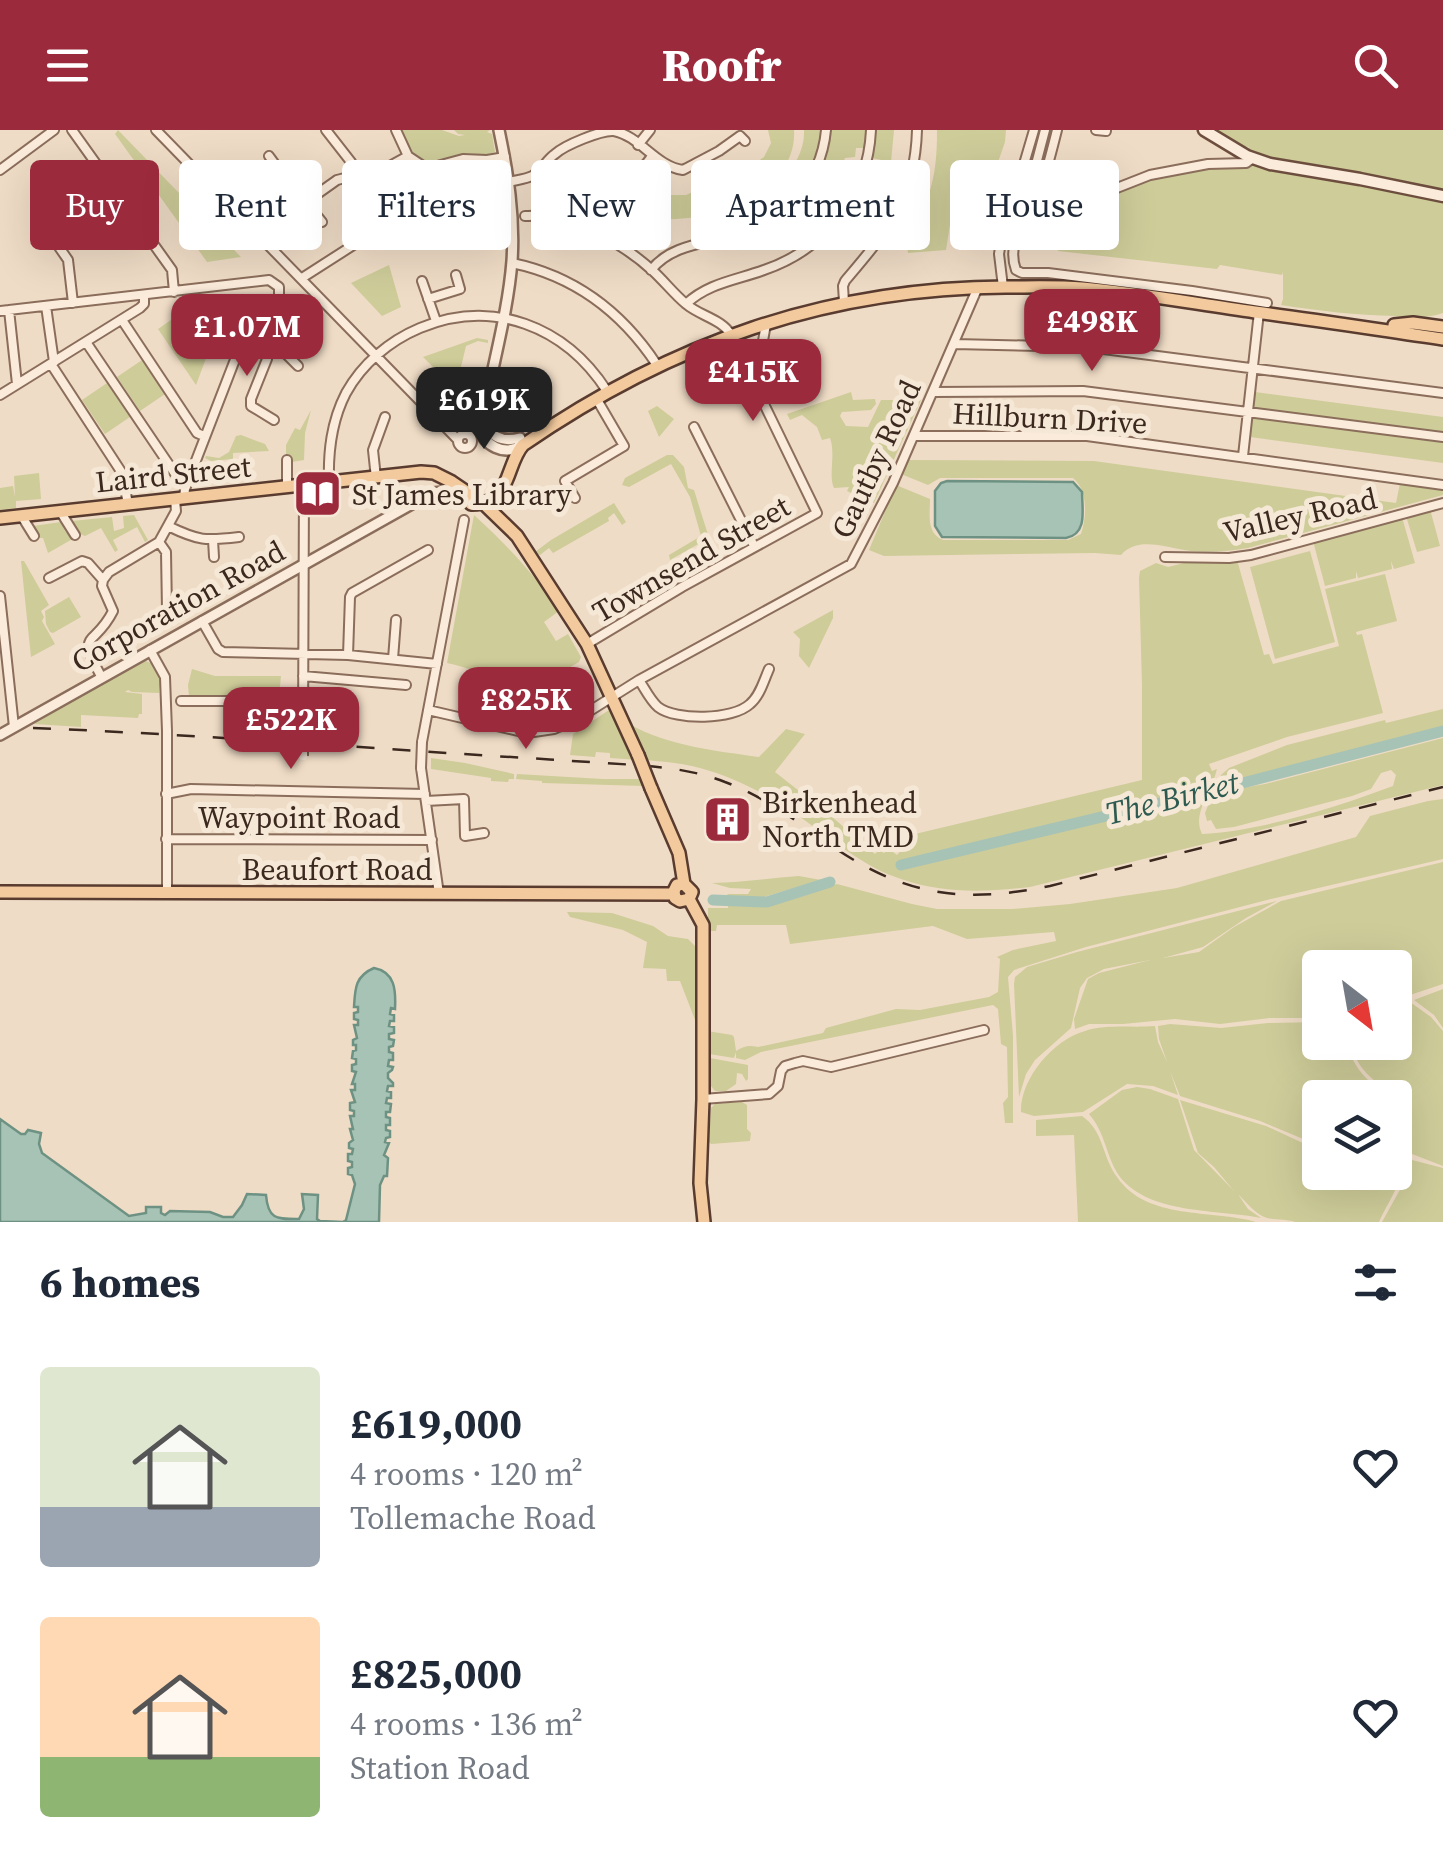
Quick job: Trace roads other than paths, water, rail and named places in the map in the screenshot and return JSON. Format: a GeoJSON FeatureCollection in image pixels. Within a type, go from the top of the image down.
{"type":"FeatureCollection","features":[{"type":"Feature","properties":{"kind":"main road"},"geometry":{"type":"LineString","coordinates":[[1204,130],[1270,164],[1443,196]]}},
{"type":"Feature","properties":{"kind":"main road"},"geometry":{"type":"LineString","coordinates":[[483,503],[509,480],[511,449],[602,394],[731,334],[844,302],[978,287],[1099,290],[1263,308],[1443,339]]}},
{"type":"Feature","properties":{"kind":"main road"},"geometry":{"type":"LineString","coordinates":[[1360,325],[1413,323],[1443,327]]}},
{"type":"Feature","properties":{"kind":"main road"},"geometry":{"type":"LineString","coordinates":[[411,474],[434,473],[483,503],[521,541],[587,644],[638,755],[678,853],[684,884],[692,892],[689,899],[680,902],[674,894],[677,886],[684,884]]}},
{"type":"Feature","properties":{"kind":"main road"},"geometry":{"type":"LineString","coordinates":[[411,474],[433,478],[483,503]]}},
{"type":"Feature","properties":{"kind":"main road","name":"Laird Street"},"geometry":{"type":"LineString","coordinates":[[0,518],[411,474]]}},
{"type":"Feature","properties":{"kind":"main road","name":"Beaufort Road"},"geometry":{"type":"LineString","coordinates":[[0,892],[674,894]]}},
{"type":"Feature","properties":{"kind":"main road"},"geometry":{"type":"LineString","coordinates":[[689,899],[703,925],[700,1183],[704,1222]]}},
{"type":"Feature","properties":{"kind":"street"},"geometry":{"type":"LineString","coordinates":[[0,170],[54,130]]}},
{"type":"Feature","properties":{"kind":"street"},"geometry":{"type":"LineString","coordinates":[[72,130],[172,270],[174,292]]}},
{"type":"Feature","properties":{"kind":"street"},"geometry":{"type":"LineString","coordinates":[[156,130],[458,440]]}},
{"type":"Feature","properties":{"kind":"street"},"geometry":{"type":"LineString","coordinates":[[326,130],[349,160]]}},
{"type":"Feature","properties":{"kind":"street"},"geometry":{"type":"LineString","coordinates":[[396,130],[408,156],[423,166],[504,157]]}},
{"type":"Feature","properties":{"kind":"street"},"geometry":{"type":"LineString","coordinates":[[499,130],[505,160]]}},
{"type":"Feature","properties":{"kind":"street"},"geometry":{"type":"LineString","coordinates":[[550,160],[579,141],[613,130],[668,166],[683,170],[740,136]]}},
{"type":"Feature","properties":{"kind":"street"},"geometry":{"type":"LineString","coordinates":[[638,145],[650,130]]}},
{"type":"Feature","properties":{"kind":"street"},"geometry":{"type":"LineString","coordinates":[[818,160],[826,130]]}},
{"type":"Feature","properties":{"kind":"street"},"geometry":{"type":"LineString","coordinates":[[866,160],[871,130]]}},
{"type":"Feature","properties":{"kind":"street"},"geometry":{"type":"LineString","coordinates":[[913,160],[918,130]]}},
{"type":"Feature","properties":{"kind":"street"},"geometry":{"type":"LineString","coordinates":[[1025,160],[1034,130]]}},
{"type":"Feature","properties":{"kind":"street"},"geometry":{"type":"LineString","coordinates":[[1037,160],[1045,130]]}},
{"type":"Feature","properties":{"kind":"street"},"geometry":{"type":"LineString","coordinates":[[1049,160],[1057,130]]}},
{"type":"Feature","properties":{"kind":"street"},"geometry":{"type":"LineString","coordinates":[[1096,130],[1106,131]]}},
{"type":"Feature","properties":{"kind":"street"},"geometry":{"type":"LineString","coordinates":[[0,154],[14,160]]}},
{"type":"Feature","properties":{"kind":"street"},"geometry":{"type":"LineString","coordinates":[[269,156],[270,160]]}},
{"type":"Feature","properties":{"kind":"street"},"geometry":{"type":"LineString","coordinates":[[401,160],[408,156]]}},
{"type":"Feature","properties":{"kind":"street"},"geometry":{"type":"LineString","coordinates":[[649,160],[652,156]]}},
{"type":"Feature","properties":{"kind":"street"},"geometry":{"type":"LineString","coordinates":[[1119,187],[1150,175],[1253,158]]}},
{"type":"Feature","properties":{"kind":"street"},"geometry":{"type":"LineString","coordinates":[[511,206],[512,263],[479,424],[481,434],[511,449]]}},
{"type":"Feature","properties":{"kind":"street"},"geometry":{"type":"LineString","coordinates":[[302,278],[355,244],[398,228],[453,215],[512,218]]}},
{"type":"Feature","properties":{"kind":"street"},"geometry":{"type":"LineString","coordinates":[[525,216],[548,216],[586,228],[622,247],[686,304],[724,325],[731,334]]}},
{"type":"Feature","properties":{"kind":"street"},"geometry":{"type":"LineString","coordinates":[[652,270],[665,256],[691,247]]}},
{"type":"Feature","properties":{"kind":"street"},"geometry":{"type":"LineString","coordinates":[[61,250],[68,260],[73,303]]}},
{"type":"Feature","properties":{"kind":"street"},"geometry":{"type":"LineString","coordinates":[[686,304],[702,291],[776,266],[806,250]]}},
{"type":"Feature","properties":{"kind":"street"},"geometry":{"type":"LineString","coordinates":[[844,302],[843,286],[871,250]]}},
{"type":"Feature","properties":{"kind":"street"},"geometry":{"type":"LineString","coordinates":[[1000,250],[1003,287]]}},
{"type":"Feature","properties":{"kind":"street"},"geometry":{"type":"LineString","coordinates":[[1013,250],[1012,260],[1022,273],[1192,291],[1263,308],[1243,456]]}},
{"type":"Feature","properties":{"kind":"street"},"geometry":{"type":"LineString","coordinates":[[512,263],[551,274],[594,296],[628,326],[657,366]]}},
{"type":"Feature","properties":{"kind":"street"},"geometry":{"type":"LineString","coordinates":[[428,300],[460,289],[456,275]]}},
{"type":"Feature","properties":{"kind":"street"},"geometry":{"type":"LineString","coordinates":[[18,384],[4,310],[270,280],[279,286],[279,300],[236,357],[176,511],[160,542],[116,567],[103,580],[114,612],[88,641],[90,658],[102,678]]}},
{"type":"Feature","properties":{"kind":"street"},"geometry":{"type":"LineString","coordinates":[[422,280],[436,322]]}},
{"type":"Feature","properties":{"kind":"street","name":"Gautby Road"},"geometry":{"type":"LineString","coordinates":[[428,710],[527,733],[554,729],[851,564],[893,483],[978,287]]}},
{"type":"Feature","properties":{"kind":"street"},"geometry":{"type":"LineString","coordinates":[[0,395],[122,320],[142,306],[144,296]]}},
{"type":"Feature","properties":{"kind":"street"},"geometry":{"type":"LineString","coordinates":[[46,306],[52,363],[122,473],[128,504]]}},
{"type":"Feature","properties":{"kind":"street"},"geometry":{"type":"LineString","coordinates":[[329,483],[328,453],[337,414],[354,381],[376,355],[411,332],[436,322],[468,316],[502,318],[536,328],[587,363],[628,444],[561,484],[575,498]]}},
{"type":"Feature","properties":{"kind":"street"},"geometry":{"type":"LineString","coordinates":[[122,320],[197,432],[204,436]]}},
{"type":"Feature","properties":{"kind":"street","name":"Townsend Street"},"geometry":{"type":"LineString","coordinates":[[587,644],[816,513],[756,380],[766,324]]}},
{"type":"Feature","properties":{"kind":"street"},"geometry":{"type":"LineString","coordinates":[[246,340],[267,355],[251,406],[274,420]]}},
{"type":"Feature","properties":{"kind":"street"},"geometry":{"type":"LineString","coordinates":[[86,342],[178,478],[187,483]]}},
{"type":"Feature","properties":{"kind":"street"},"geometry":{"type":"LineString","coordinates":[[956,344],[1088,347],[1443,393]]}},
{"type":"Feature","properties":{"kind":"street"},"geometry":{"type":"LineString","coordinates":[[264,350],[278,346],[298,366]]}},
{"type":"Feature","properties":{"kind":"street"},"geometry":{"type":"LineString","coordinates":[[933,392],[1083,391],[1443,438]]}},
{"type":"Feature","properties":{"kind":"street"},"geometry":{"type":"LineString","coordinates":[[376,478],[373,450],[386,417]]}},
{"type":"Feature","properties":{"kind":"street"},"geometry":{"type":"LineString","coordinates":[[694,427],[754,546]]}},
{"type":"Feature","properties":{"kind":"street","name":"Hillburn Drive"},"geometry":{"type":"LineString","coordinates":[[914,436],[1087,436],[1443,485]]}},
{"type":"Feature","properties":{"kind":"street"},"geometry":{"type":"LineString","coordinates":[[287,460],[287,488]]}},
{"type":"Feature","properties":{"kind":"street"},"geometry":{"type":"LineString","coordinates":[[433,478],[437,485],[433,493]]}},
{"type":"Feature","properties":{"kind":"street"},"geometry":{"type":"LineString","coordinates":[[303,756],[304,486]]}},
{"type":"Feature","properties":{"kind":"street","name":"Corporation Road"},"geometry":{"type":"LineString","coordinates":[[0,735],[433,493],[453,491]]}},
{"type":"Feature","properties":{"kind":"street","name":"Valley Road"},"geometry":{"type":"LineString","coordinates":[[1166,557],[1251,555],[1443,502]]}},
{"type":"Feature","properties":{"kind":"street"},"geometry":{"type":"LineString","coordinates":[[60,511],[75,535]]}},
{"type":"Feature","properties":{"kind":"street"},"geometry":{"type":"LineString","coordinates":[[22,516],[34,536]]}},
{"type":"Feature","properties":{"kind":"street"},"geometry":{"type":"LineString","coordinates":[[439,894],[421,768],[422,742],[464,520]]}},
{"type":"Feature","properties":{"kind":"street"},"geometry":{"type":"LineString","coordinates":[[168,526],[192,538],[239,538]]}},
{"type":"Feature","properties":{"kind":"street"},"geometry":{"type":"LineString","coordinates":[[213,540],[214,557]]}},
{"type":"Feature","properties":{"kind":"street"},"geometry":{"type":"LineString","coordinates":[[160,542],[166,552],[167,610]]}},
{"type":"Feature","properties":{"kind":"street"},"geometry":{"type":"LineString","coordinates":[[348,655],[352,593],[428,550]]}},
{"type":"Feature","properties":{"kind":"street"},"geometry":{"type":"LineString","coordinates":[[52,573],[82,561],[103,580]]}},
{"type":"Feature","properties":{"kind":"street"},"geometry":{"type":"LineString","coordinates":[[0,596],[4,683],[14,727]]}},
{"type":"Feature","properties":{"kind":"street"},"geometry":{"type":"LineString","coordinates":[[393,659],[396,620]]}},
{"type":"Feature","properties":{"kind":"street"},"geometry":{"type":"LineString","coordinates":[[202,622],[223,652],[348,655],[437,664]]}},
{"type":"Feature","properties":{"kind":"street"},"geometry":{"type":"LineString","coordinates":[[150,650],[165,677],[167,894]]}},
{"type":"Feature","properties":{"kind":"street"},"geometry":{"type":"LineString","coordinates":[[639,680],[656,706],[669,713],[720,717],[740,713],[754,701],[769,669]]}},
{"type":"Feature","properties":{"kind":"street"},"geometry":{"type":"LineString","coordinates":[[303,676],[402,682]]}},
{"type":"Feature","properties":{"kind":"street"},"geometry":{"type":"LineString","coordinates":[[480,677],[536,688],[556,681],[559,695]]}},
{"type":"Feature","properties":{"kind":"street"},"geometry":{"type":"LineString","coordinates":[[492,725],[503,684]]}},
{"type":"Feature","properties":{"kind":"street"},"geometry":{"type":"LineString","coordinates":[[181,701],[303,701]]}},
{"type":"Feature","properties":{"kind":"street"},"geometry":{"type":"LineString","coordinates":[[166,794],[191,788],[464,800],[465,836],[484,834]]}},
{"type":"Feature","properties":{"kind":"street","name":"Waypoint Road"},"geometry":{"type":"LineString","coordinates":[[166,839],[432,840]]}},
{"type":"Feature","properties":{"kind":"street"},"geometry":{"type":"LineString","coordinates":[[703,1099],[769,1094],[778,1086],[780,1071],[795,1063],[832,1067],[984,1030]]}},
{"type":"Feature","properties":{"kind":"waterway","name":"The Birket"},"geometry":{"type":"LineString","coordinates":[[901,865],[1443,731]]}},
{"type":"Feature","properties":{"kind":"waterway","name":"The Birket"},"geometry":{"type":"LineString","coordinates":[[713,900],[767,902],[830,882]]}},
{"type":"Feature","properties":{"kind":"railway"},"geometry":{"type":"LineString","coordinates":[[33,728],[681,770],[752,794],[883,875],[909,885],[961,894],[1050,886],[1443,787]]}},
{"type":"Feature","properties":{"kind":"place","name":"St James Library"},"geometry":{"type":"Point","coordinates":[317,494]}},
{"type":"Feature","properties":{"kind":"place","name":"Birkenhead North TMD"},"geometry":{"type":"Point","coordinates":[727,819]}}]}
